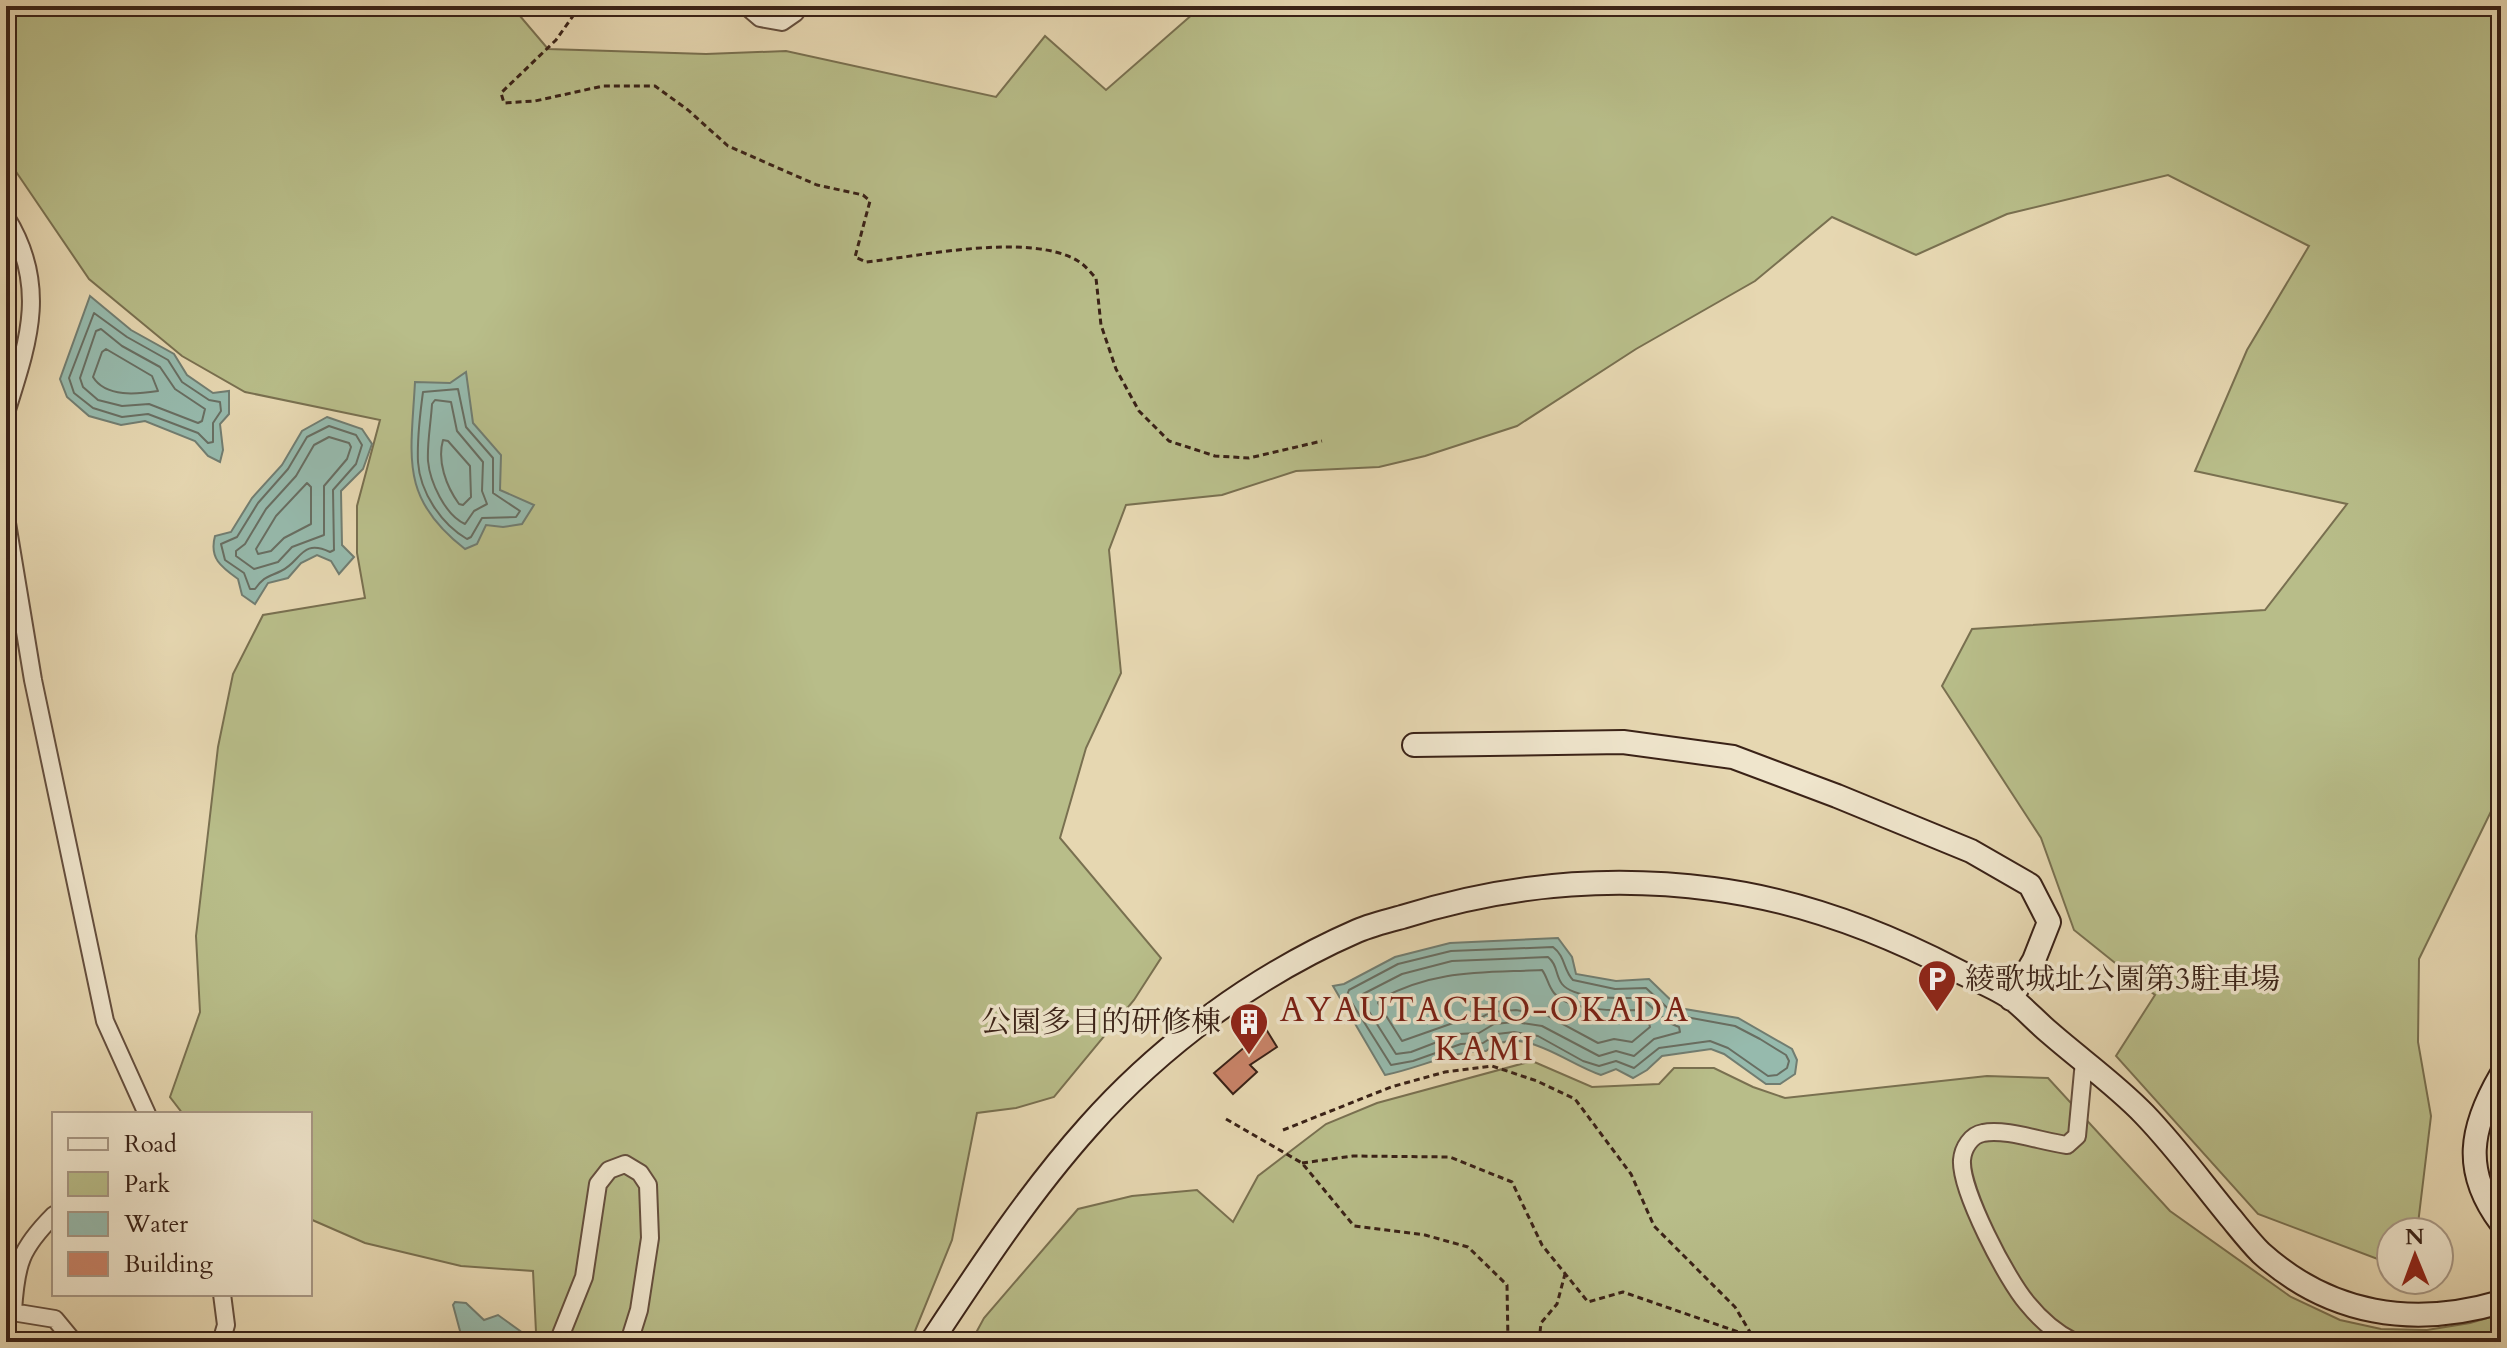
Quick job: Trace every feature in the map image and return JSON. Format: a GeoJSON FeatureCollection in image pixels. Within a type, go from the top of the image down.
{"type":"FeatureCollection","features":[{"type":"Feature","properties":{"kind":"street"},"geometry":{"type":"LineString","coordinates":[[746,6],[760,18],[782,22],[800,6]]}},
{"type":"Feature","properties":{"kind":"street"},"geometry":{"type":"LineString","coordinates":[[6,217],[26,260],[31,313],[31,324],[6,413]]}},
{"type":"Feature","properties":{"kind":"street"},"geometry":{"type":"LineString","coordinates":[[6,517],[33,680],[105,1021],[146,1112]]}},
{"type":"Feature","properties":{"kind":"street"},"geometry":{"type":"LineString","coordinates":[[1414,745],[1623,742],[1733,757],[1971,851],[2030,885],[2049,922],[2034,960],[2011,999]]}},
{"type":"Feature","properties":{"kind":"street"},"geometry":{"type":"LineString","coordinates":[[931,1342],[1045,1177],[1091,1123],[1189,1033],[1267,978],[1359,930],[1444,904],[1593,881],[1684,885],[1764,896],[1836,916],[1920,951],[2011,999],[2084,1061],[2143,1113],[2258,1250],[2301,1284],[2384,1314],[2424,1316],[2468,1311],[2501,1302]]}},
{"type":"Feature","properties":{"kind":"street"},"geometry":{"type":"LineString","coordinates":[[2074,1342],[2059,1334],[2026,1302],[1997,1254],[1970,1196],[1962,1160],[1968,1142],[1981,1133],[2001,1133],[2067,1145],[2077,1136],[2084,1061]]}},
{"type":"Feature","properties":{"kind":"street"},"geometry":{"type":"LineString","coordinates":[[2501,1075],[2481,1113],[2473,1161],[2480,1188],[2501,1223]]}},
{"type":"Feature","properties":{"kind":"street"},"geometry":{"type":"LineString","coordinates":[[558,1342],[584,1277],[598,1184],[609,1170],[625,1164],[640,1173],[648,1185],[650,1238],[639,1310],[629,1342]]}},
{"type":"Feature","properties":{"kind":"street"},"geometry":{"type":"LineString","coordinates":[[52,1217],[35,1234],[19,1261],[9,1311],[55,1319],[74,1342]]}},
{"type":"Feature","properties":{"kind":"street"},"geometry":{"type":"LineString","coordinates":[[221,1342],[226,1325],[222,1296]]}},
{"type":"Feature","properties":{"kind":"path"},"geometry":{"type":"LineString","coordinates":[[580,6],[556,40],[501,93],[504,103],[535,101],[603,86],[655,86],[688,110],[728,146],[817,185],[863,195],[870,201],[855,257],[866,262],[1016,245],[1060,253],[1080,262],[1096,278],[1101,325],[1116,369],[1139,411],[1169,441],[1215,456],[1249,458],[1322,441]]}},
{"type":"Feature","properties":{"kind":"path"},"geometry":{"type":"LineString","coordinates":[[1283,1130],[1391,1087],[1445,1072],[1492,1066],[1537,1081],[1575,1099],[1631,1174],[1654,1226],[1735,1307],[1756,1342]]}},
{"type":"Feature","properties":{"kind":"path"},"geometry":{"type":"LineString","coordinates":[[1226,1119],[1302,1163],[1354,1226],[1425,1235],[1468,1247],[1507,1285],[1508,1342]]}},
{"type":"Feature","properties":{"kind":"path"},"geometry":{"type":"LineString","coordinates":[[1302,1163],[1353,1156],[1450,1157],[1512,1182],[1542,1245],[1588,1302],[1623,1292],[1747,1335],[1748,1342]]}},
{"type":"Feature","properties":{"kind":"path"},"geometry":{"type":"LineString","coordinates":[[1539,1342],[1541,1323],[1557,1304],[1565,1274]]}},
{"type":"Feature","properties":{"kind":"green space"},"geometry":{"type":"Polygon","coordinates":[[[6,6],[515,6],[514,9],[548,49],[706,54],[786,51],[996,97],[1045,36],[1106,90],[1202,6],[2501,6],[2501,791],[2419,959],[2418,1042],[2431,1116],[2419,1216],[2375,1216],[2375,1258],[2258,1214],[2116,1056],[2155,995],[2074,930],[2041,838],[1942,686],[1972,629],[2265,610],[2347,504],[2195,471],[2247,350],[2309,246],[2168,175],[2007,214],[1916,255],[1832,217],[1755,281],[1636,349],[1517,426],[1425,456],[1379,467],[1296,471],[1222,495],[1126,505],[1109,550],[1121,673],[1086,748],[1060,838],[1161,958],[1134,1000],[1054,1097],[1016,1108],[977,1113],[952,1240],[915,1331],[906,1342],[527,1342],[536,1332],[533,1271],[461,1266],[365,1243],[312,1220],[312,1112],[181,1112],[170,1097],[200,1012],[196,936],[218,747],[233,674],[263,615],[365,598],[357,553],[357,506],[380,420],[245,392],[182,356],[89,279],[6,157],[6,6]]]}},
{"type":"Feature","properties":{"kind":"green space"},"geometry":{"type":"Polygon","coordinates":[[[1532,1061],[1592,1087],[1659,1084],[1674,1068],[1714,1068],[1785,1098],[1987,1076],[2048,1078],[2170,1211],[2291,1297],[2340,1320],[2381,1329],[2427,1330],[2501,1314],[2501,1342],[971,1342],[984,1318],[1078,1209],[1132,1196],[1197,1190],[1233,1222],[1258,1176],[1326,1124],[1377,1103],[1532,1061]]]}},
{"type":"Feature","properties":{"kind":"water"},"geometry":{"type":"Polygon","coordinates":[[[90,296],[131,330],[174,354],[187,375],[213,393],[229,391],[229,414],[220,424],[223,450],[220,462],[208,456],[195,441],[145,421],[121,425],[89,416],[67,397],[60,379],[90,296]]]}},
{"type":"Feature","properties":{"kind":"water"},"geometry":{"type":"Polygon","coordinates":[[[466,372],[473,423],[501,455],[500,490],[534,505],[522,524],[503,527],[486,525],[477,544],[465,549],[444,530],[419,494],[414,474],[412,433],[415,382],[450,383],[466,372]]]}},
{"type":"Feature","properties":{"kind":"water"},"geometry":{"type":"Polygon","coordinates":[[[327,417],[362,429],[372,444],[363,469],[341,491],[342,545],[354,557],[339,574],[331,561],[317,555],[301,563],[288,578],[268,583],[255,604],[242,595],[238,579],[215,556],[215,536],[231,532],[252,498],[282,465],[302,431],[327,417]]]}},
{"type":"Feature","properties":{"kind":"water"},"geometry":{"type":"Polygon","coordinates":[[[1558,938],[1572,957],[1576,974],[1616,981],[1649,979],[1679,1008],[1738,1018],[1792,1049],[1797,1060],[1795,1074],[1780,1084],[1766,1084],[1724,1054],[1711,1049],[1662,1056],[1633,1078],[1616,1069],[1601,1075],[1543,1048],[1514,1041],[1499,1043],[1486,1051],[1460,1054],[1385,1075],[1333,986],[1344,984],[1395,957],[1450,943],[1558,938]]]}},
{"type":"Feature","properties":{"kind":"water"},"geometry":{"type":"Polygon","coordinates":[[[455,1302],[466,1303],[484,1320],[498,1315],[523,1333],[512,1342],[463,1342],[453,1305],[455,1302]]]}},
{"type":"Feature","properties":{"kind":"building","name":"公園多目的研修棟"},"geometry":{"type":"Polygon","coordinates":[[[1266,1029],[1277,1047],[1250,1065],[1257,1072],[1233,1094],[1214,1073],[1266,1029]]]}},
{"type":"Feature","properties":{"kind":"place","name":"綾歌城址公園第3駐車場"},"geometry":{"type":"Point","coordinates":[1937,1013]}},
{"type":"Feature","properties":{"kind":"place","name":"公園多目的研修棟"},"geometry":{"type":"Point","coordinates":[1249,1056]}},
{"type":"Feature","properties":{"kind":"district","name":"AYAUTACHO-OKADA KAMI"},"geometry":{"type":"Point","coordinates":[1485,1030]}}]}
